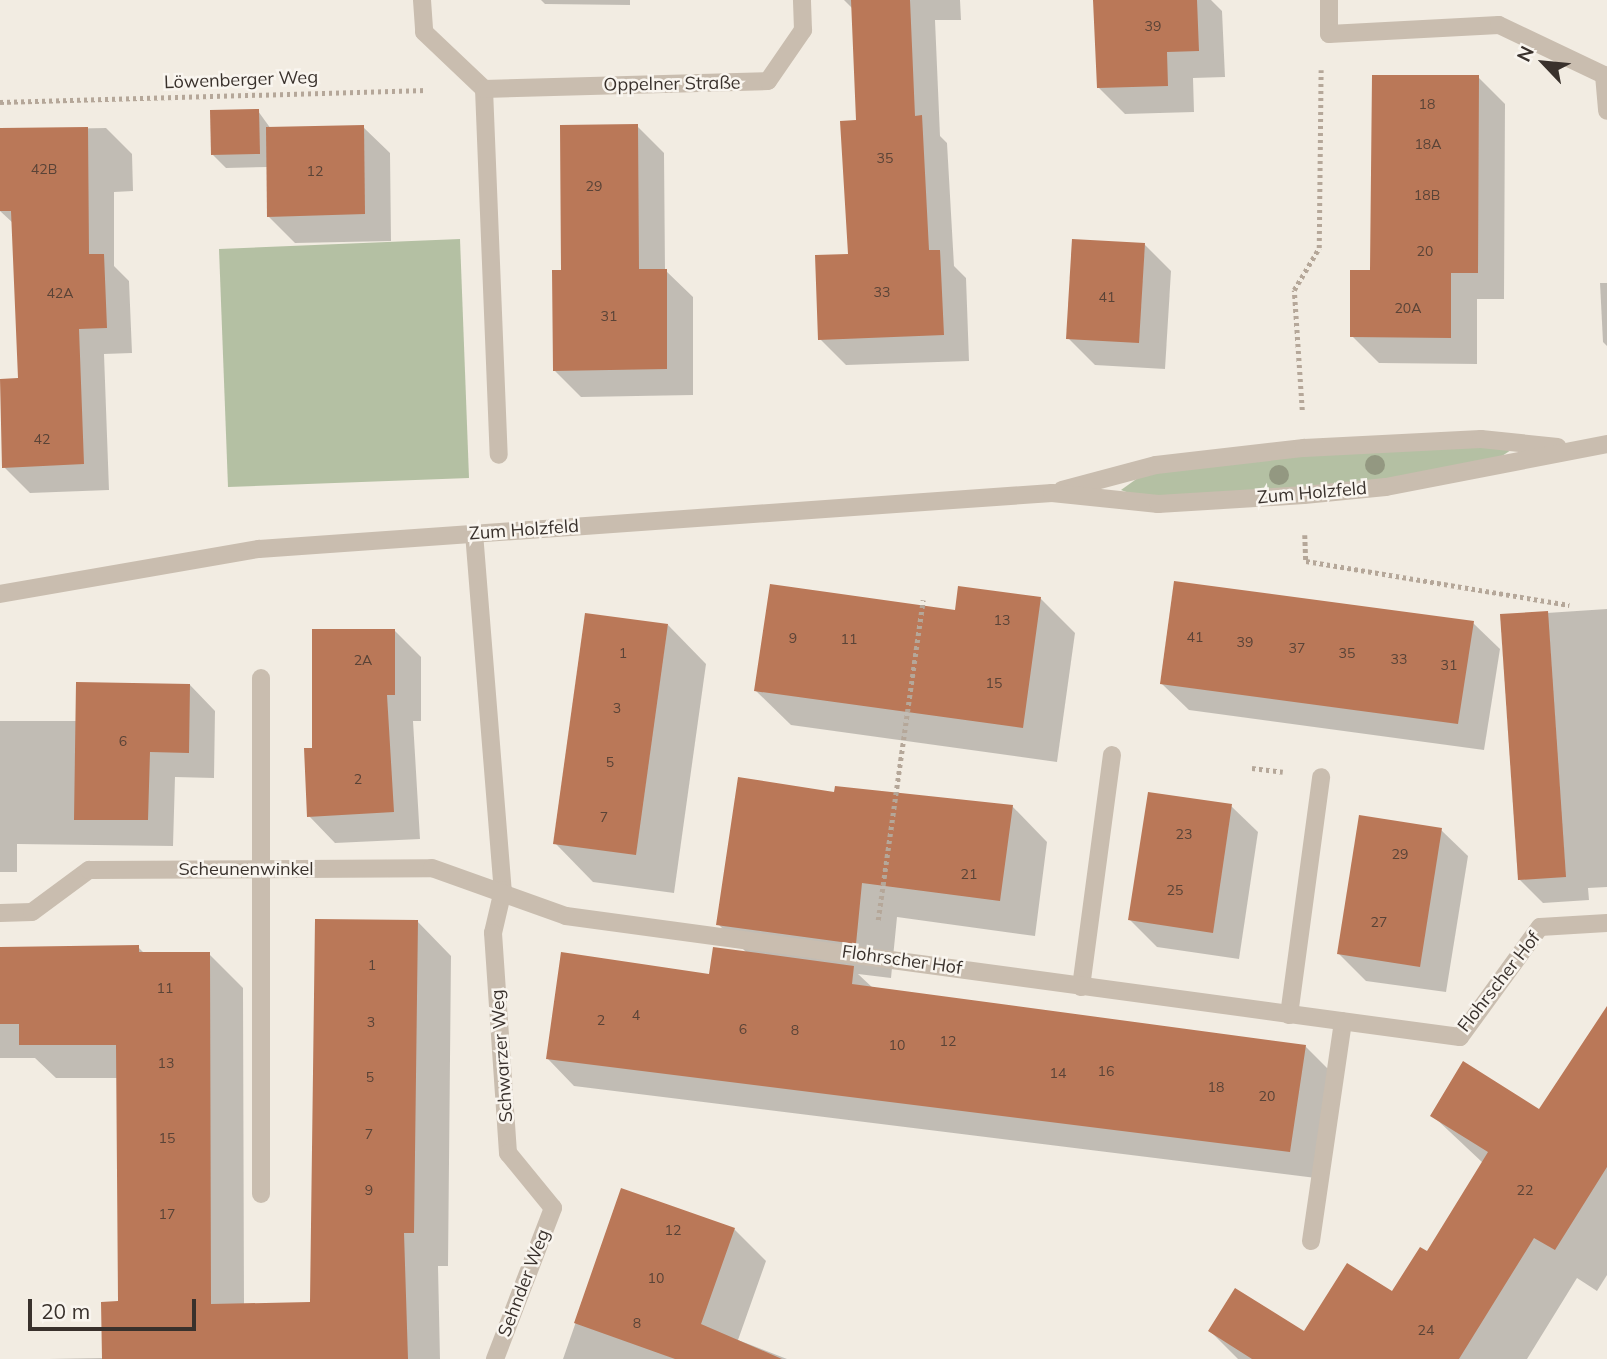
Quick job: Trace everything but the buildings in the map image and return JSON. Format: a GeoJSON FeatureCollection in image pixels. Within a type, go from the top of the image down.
{"type":"FeatureCollection","features":[{"type":"Feature","properties":{"kind":"street"},"geometry":{"type":"LineString","coordinates":[[422,0],[424,32],[484,89],[499,455]]}},
{"type":"Feature","properties":{"kind":"street","name":"Oppelner Straße"},"geometry":{"type":"LineString","coordinates":[[484,89],[768,81],[803,30],[802,0]]}},
{"type":"Feature","properties":{"kind":"street"},"geometry":{"type":"LineString","coordinates":[[1329,0],[1329,34],[1499,25],[1604,75],[1607,111]]}},
{"type":"Feature","properties":{"kind":"street","name":"Zum Holzfeld"},"geometry":{"type":"LineString","coordinates":[[1052,493],[1156,465],[1304,448],[1481,439],[1570,448]]}},
{"type":"Feature","properties":{"kind":"street","name":"Zum Holzfeld"},"geometry":{"type":"LineString","coordinates":[[0,594],[259,550],[474,533],[1052,493],[1158,503],[1304,495],[1386,487],[1570,448],[1607,444]]}},
{"type":"Feature","properties":{"kind":"street"},"geometry":{"type":"LineString","coordinates":[[474,533],[503,890]]}},
{"type":"Feature","properties":{"kind":"street"},"geometry":{"type":"LineString","coordinates":[[261,678],[261,1194]]}},
{"type":"Feature","properties":{"kind":"street"},"geometry":{"type":"LineString","coordinates":[[1081,986],[1112,755]]}},
{"type":"Feature","properties":{"kind":"street"},"geometry":{"type":"LineString","coordinates":[[1289,1015],[1321,777]]}},
{"type":"Feature","properties":{"kind":"street","name":"Scheunenwinkel"},"geometry":{"type":"LineString","coordinates":[[0,913],[32,912],[89,870],[432,868],[503,890]]}},
{"type":"Feature","properties":{"kind":"street","name":"Flohrscher Hof"},"geometry":{"type":"LineString","coordinates":[[503,890],[566,916],[873,955],[1460,1037],[1540,927],[1607,923]]}},
{"type":"Feature","properties":{"kind":"street","name":"Schwarzer Weg"},"geometry":{"type":"LineString","coordinates":[[503,890],[493,933],[508,1153],[553,1208]]}},
{"type":"Feature","properties":{"kind":"street"},"geometry":{"type":"LineString","coordinates":[[1311,1241],[1343,1021]]}},
{"type":"Feature","properties":{"kind":"street","name":"Sehnder Weg"},"geometry":{"type":"LineString","coordinates":[[495,1359],[553,1208]]}},
{"type":"Feature","properties":{"kind":"path"},"geometry":{"type":"LineString","coordinates":[[1304,448],[1294,290],[1319,248],[1317,90],[1329,34]]}},
{"type":"Feature","properties":{"kind":"path","name":"Löwenberger Weg"},"geometry":{"type":"LineString","coordinates":[[0,102],[484,89]]}},
{"type":"Feature","properties":{"kind":"path"},"geometry":{"type":"LineString","coordinates":[[1304,495],[1306,561],[1569,605]]}},
{"type":"Feature","properties":{"kind":"path"},"geometry":{"type":"LineString","coordinates":[[873,955],[923,600]]}},
{"type":"Feature","properties":{"kind":"green space"},"geometry":{"type":"Polygon","coordinates":[[[460,239],[469,478],[228,487],[219,249],[460,239]]]}},
{"type":"Feature","properties":{"kind":"green space"},"geometry":{"type":"Polygon","coordinates":[[[1481,439],[1511,450],[1481,470],[1158,504],[1121,490],[1156,465],[1481,439]]]}}]}
